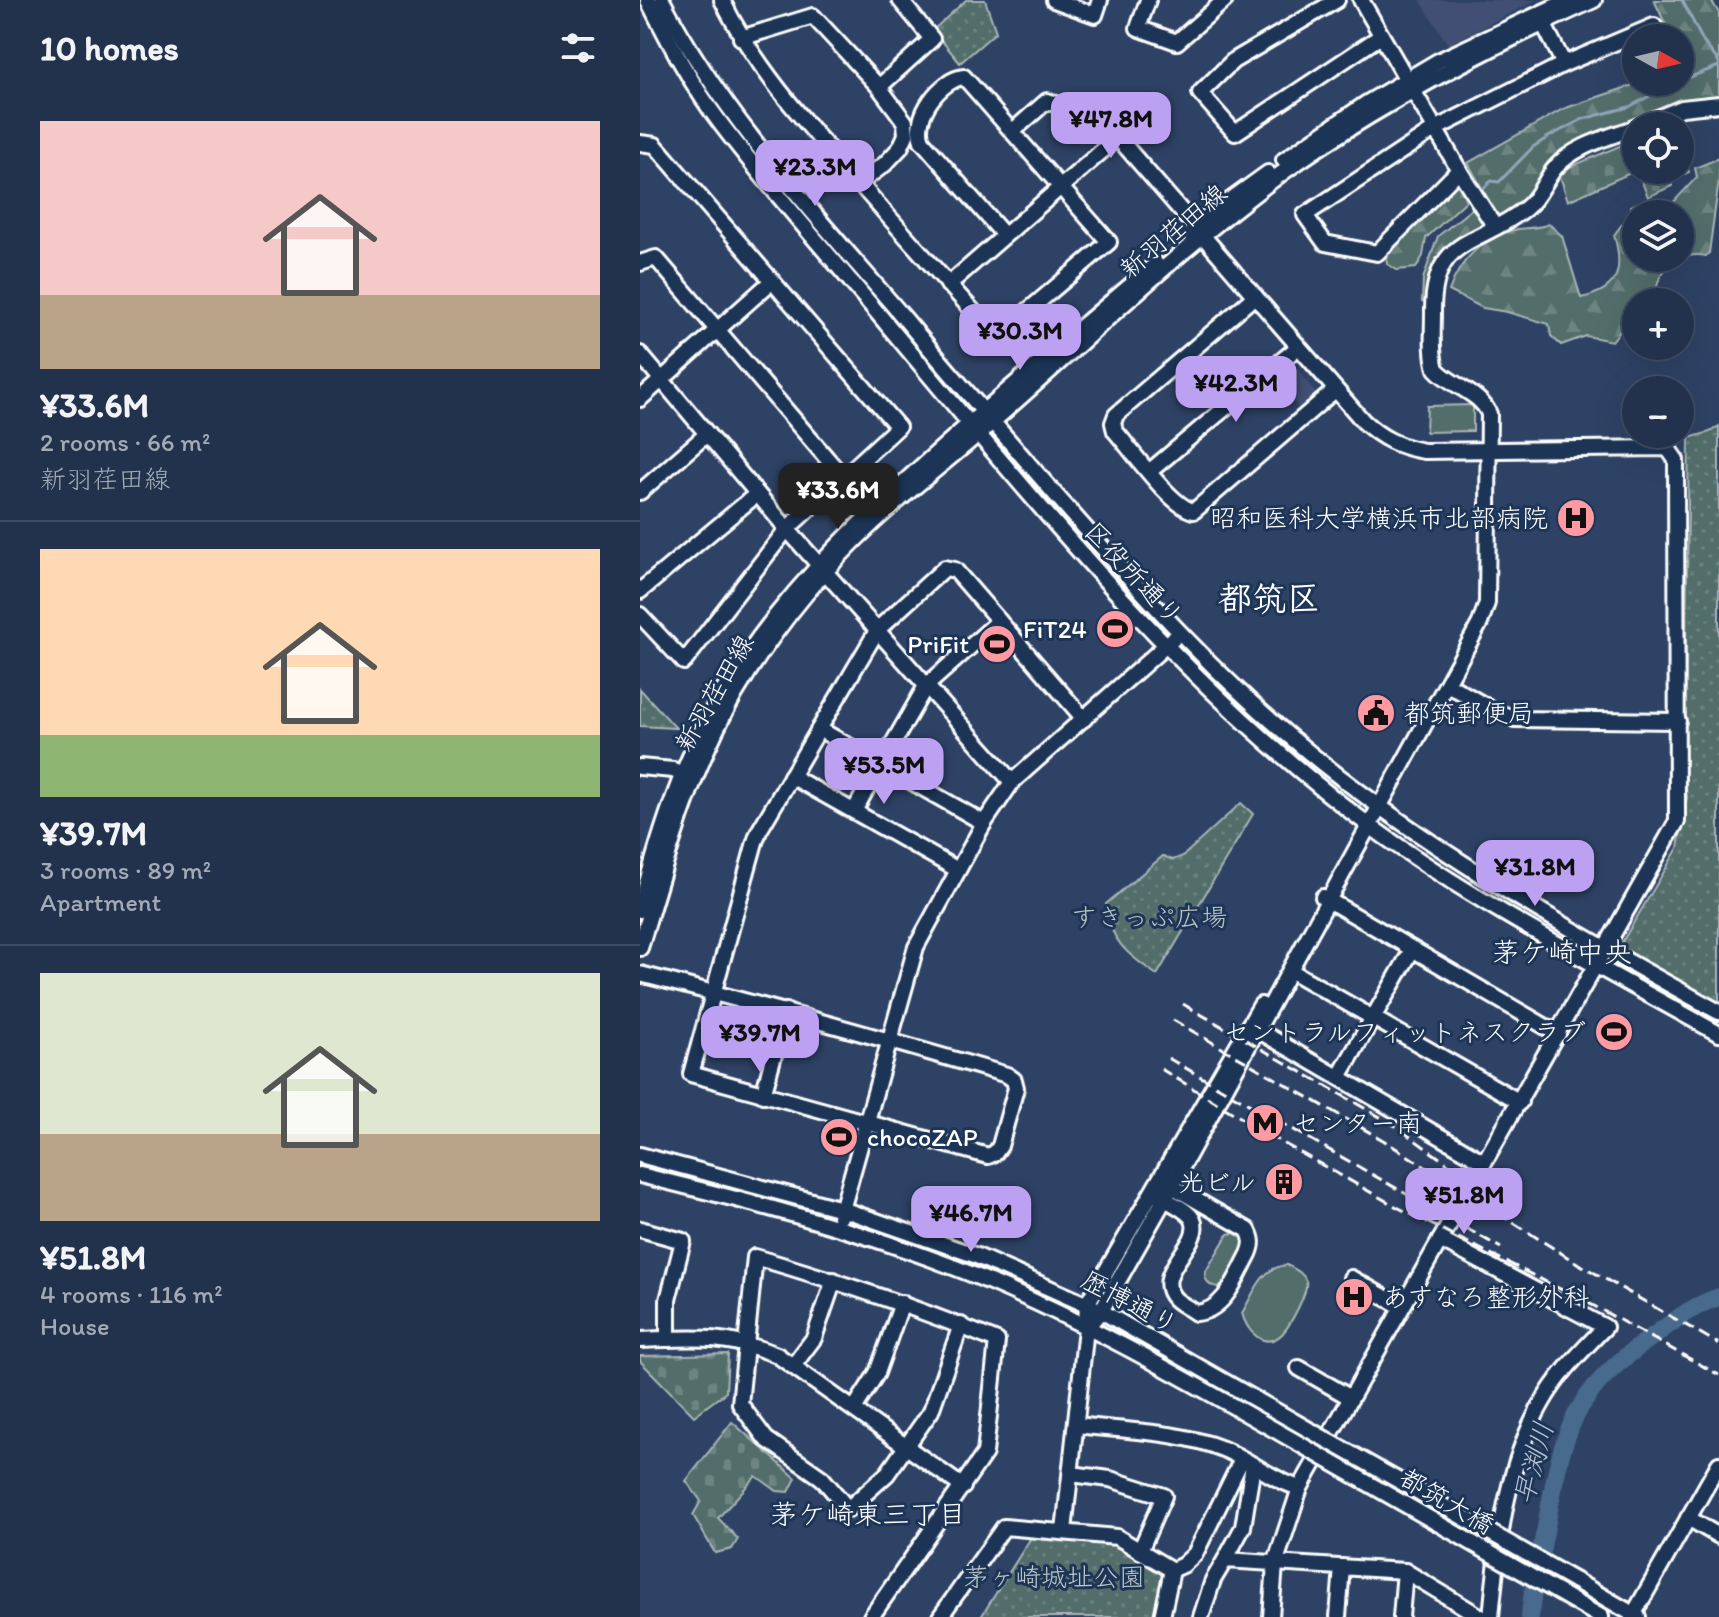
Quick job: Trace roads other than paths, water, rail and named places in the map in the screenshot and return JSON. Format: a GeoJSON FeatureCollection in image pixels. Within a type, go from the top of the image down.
{"type":"FeatureCollection","features":[{"type":"Feature","properties":{"kind":"street","name":"区役所通り"},"geometry":{"type":"LineString","coordinates":[[648,0],[677,55],[719,122],[974,429],[1112,587],[1277,752],[1367,823],[1454,885],[1719,1034]]}},
{"type":"Feature","properties":{"kind":"street","name":"区役所通り"},"geometry":{"type":"LineString","coordinates":[[662,0],[680,34],[735,119],[988,416],[1179,633],[1288,735],[1380,807],[1467,868],[1719,1012]]}},
{"type":"Feature","properties":{"kind":"street"},"geometry":{"type":"LineString","coordinates":[[722,0],[741,38],[784,95],[948,285],[997,337],[1109,242],[964,77],[955,78],[936,93],[919,134],[1004,235]]}},
{"type":"Feature","properties":{"kind":"street"},"geometry":{"type":"LineString","coordinates":[[1054,0],[1095,15],[1100,0]]}},
{"type":"Feature","properties":{"kind":"street"},"geometry":{"type":"LineString","coordinates":[[1148,0],[1138,28],[1177,42],[1225,0]]}},
{"type":"Feature","properties":{"kind":"street"},"geometry":{"type":"LineString","coordinates":[[1337,0],[1233,61],[1200,93],[1235,133],[1381,36]]}},
{"type":"Feature","properties":{"kind":"street"},"geometry":{"type":"LineString","coordinates":[[1361,0],[1495,227]]}},
{"type":"Feature","properties":{"kind":"street","name":"新羽荏田線"},"geometry":{"type":"LineString","coordinates":[[640,910],[662,830],[688,776],[752,668],[822,567],[988,416],[1199,232],[1410,84],[1438,61],[1569,0]]}},
{"type":"Feature","properties":{"kind":"street","name":"新羽荏田線"},"geometry":{"type":"LineString","coordinates":[[1410,84],[1594,0]]}},
{"type":"Feature","properties":{"kind":"street"},"geometry":{"type":"LineString","coordinates":[[879,87],[932,39],[905,2]]}},
{"type":"Feature","properties":{"kind":"street"},"geometry":{"type":"LineString","coordinates":[[741,38],[813,16],[879,87],[905,122],[906,135],[900,148],[885,164],[859,183]]}},
{"type":"Feature","properties":{"kind":"street"},"geometry":{"type":"LineString","coordinates":[[1543,23],[1564,64]]}},
{"type":"Feature","properties":{"kind":"street"},"geometry":{"type":"LineString","coordinates":[[1459,170],[1377,253],[1325,243],[1305,215],[1435,129],[1564,64],[1622,40]]}},
{"type":"Feature","properties":{"kind":"street"},"geometry":{"type":"LineString","coordinates":[[1013,131],[1047,101],[1100,117],[1335,390],[1370,428],[1404,448],[1488,452],[1664,448],[1676,460],[1677,821],[1300,1488],[1275,1564],[1271,1617]]}},
{"type":"Feature","properties":{"kind":"street"},"geometry":{"type":"LineString","coordinates":[[1672,112],[1719,104]]}},
{"type":"Feature","properties":{"kind":"street"},"geometry":{"type":"LineString","coordinates":[[1064,1531],[1086,1328],[1094,1307],[1367,823],[1380,807],[1449,685],[1487,603],[1489,414],[1484,403],[1436,369],[1433,300],[1438,270],[1447,256],[1459,246],[1528,207],[1554,168],[1570,154],[1622,132]]}},
{"type":"Feature","properties":{"kind":"street"},"geometry":{"type":"LineString","coordinates":[[948,285],[1117,138]]}},
{"type":"Feature","properties":{"kind":"street"},"geometry":{"type":"LineString","coordinates":[[640,143],[655,145],[898,427],[787,529],[684,662],[640,615]]}},
{"type":"Feature","properties":{"kind":"street"},"geometry":{"type":"LineString","coordinates":[[640,263],[656,258],[842,476]]}},
{"type":"Feature","properties":{"kind":"street"},"geometry":{"type":"LineString","coordinates":[[640,399],[772,281]]}},
{"type":"Feature","properties":{"kind":"street"},"geometry":{"type":"LineString","coordinates":[[1255,296],[1116,415],[1113,423],[1115,431],[1180,505],[1194,511],[1335,390]]}},
{"type":"Feature","properties":{"kind":"street"},"geometry":{"type":"LineString","coordinates":[[1150,471],[1298,347]]}},
{"type":"Feature","properties":{"kind":"street"},"geometry":{"type":"LineString","coordinates":[[640,354],[787,529],[1012,782]]}},
{"type":"Feature","properties":{"kind":"street"},"geometry":{"type":"LineString","coordinates":[[640,492],[707,434]]}},
{"type":"Feature","properties":{"kind":"street"},"geometry":{"type":"LineString","coordinates":[[640,591],[757,494]]}},
{"type":"Feature","properties":{"kind":"street"},"geometry":{"type":"LineString","coordinates":[[640,974],[713,991],[786,1011],[1007,1075],[1014,1080],[1016,1088],[1000,1146],[995,1153],[988,1156],[691,1074],[713,991],[755,842],[878,629],[945,568],[955,570],[1084,719]]}},
{"type":"Feature","properties":{"kind":"street"},"geometry":{"type":"LineString","coordinates":[[854,811],[926,686],[999,621]]}},
{"type":"Feature","properties":{"kind":"street"},"geometry":{"type":"LineString","coordinates":[[837,1228],[916,947],[984,823],[1012,782],[1179,633]]}},
{"type":"Feature","properties":{"kind":"street"},"geometry":{"type":"LineString","coordinates":[[1449,685],[1496,712],[1515,719],[1678,721]]}},
{"type":"Feature","properties":{"kind":"street"},"geometry":{"type":"LineString","coordinates":[[819,729],[984,823]]}},
{"type":"Feature","properties":{"kind":"street"},"geometry":{"type":"LineString","coordinates":[[640,767],[688,776]]}},
{"type":"Feature","properties":{"kind":"street","name":"新羽荏田線"},"geometry":{"type":"LineString","coordinates":[[640,948],[688,776]]}},
{"type":"Feature","properties":{"kind":"street"},"geometry":{"type":"LineString","coordinates":[[791,776],[958,870]]}},
{"type":"Feature","properties":{"kind":"street"},"geometry":{"type":"LineString","coordinates":[[1326,899],[1558,1034]]}},
{"type":"Feature","properties":{"kind":"street"},"geometry":{"type":"LineString","coordinates":[[1253,1027],[1291,971],[1326,899]]}},
{"type":"Feature","properties":{"kind":"street"},"geometry":{"type":"LineString","coordinates":[[1339,1077],[1412,950]]}},
{"type":"Feature","properties":{"kind":"street"},"geometry":{"type":"LineString","coordinates":[[1291,971],[1520,1102]]}},
{"type":"Feature","properties":{"kind":"street"},"geometry":{"type":"LineString","coordinates":[[763,1095],[786,1011]]}},
{"type":"Feature","properties":{"kind":"street"},"geometry":{"type":"LineString","coordinates":[[1253,1027],[1484,1162]]}},
{"type":"Feature","properties":{"kind":"street","name":"歴博通り"},"geometry":{"type":"LineString","coordinates":[[640,1155],[842,1209],[977,1256],[1094,1307],[1311,1431]]}},
{"type":"Feature","properties":{"kind":"street","name":"歴博通り"},"geometry":{"type":"LineString","coordinates":[[640,1175],[761,1205],[965,1272],[1086,1328],[1303,1446]]}},
{"type":"Feature","properties":{"kind":"street"},"geometry":{"type":"LineString","coordinates":[[1162,1189],[1248,1230],[1251,1236],[1249,1254],[1222,1300],[1210,1310],[1196,1313],[1175,1299],[1168,1287],[1169,1275],[1194,1232],[1194,1223],[1192,1217],[1162,1189]]}},
{"type":"Feature","properties":{"kind":"street"},"geometry":{"type":"LineString","coordinates":[[640,1229],[683,1241],[668,1300],[668,1339]]}},
{"type":"Feature","properties":{"kind":"street"},"geometry":{"type":"LineString","coordinates":[[1440,1240],[1605,1327],[1571,1362],[1543,1400],[1527,1430],[1503,1520],[1491,1617]]}},
{"type":"Feature","properties":{"kind":"street"},"geometry":{"type":"LineString","coordinates":[[871,1617],[985,1453],[997,1341],[961,1325],[902,1303],[755,1257],[740,1404],[766,1439],[822,1478],[848,1509],[887,1474],[931,1411],[961,1325]]}},
{"type":"Feature","properties":{"kind":"street"},"geometry":{"type":"LineString","coordinates":[[793,1366],[814,1338],[834,1280]]}},
{"type":"Feature","properties":{"kind":"street"},"geometry":{"type":"LineString","coordinates":[[1354,1280],[1402,1307]]}},
{"type":"Feature","properties":{"kind":"street"},"geometry":{"type":"LineString","coordinates":[[854,1409],[877,1373],[902,1303]]}},
{"type":"Feature","properties":{"kind":"street"},"geometry":{"type":"LineString","coordinates":[[640,1340],[716,1338],[746,1343],[777,1355],[963,1487]]}},
{"type":"Feature","properties":{"kind":"street"},"geometry":{"type":"LineString","coordinates":[[1299,1368],[1351,1398]]}},
{"type":"Feature","properties":{"kind":"street"},"geometry":{"type":"LineString","coordinates":[[1077,1425],[1182,1438],[1216,1446],[1283,1483],[1300,1488]]}},
{"type":"Feature","properties":{"kind":"street","name":"都筑大橋"},"geometry":{"type":"LineString","coordinates":[[1311,1431],[1635,1616]]}},
{"type":"Feature","properties":{"kind":"street","name":"都筑大橋"},"geometry":{"type":"LineString","coordinates":[[1303,1446],[1601,1617]]}},
{"type":"Feature","properties":{"kind":"street"},"geometry":{"type":"LineString","coordinates":[[1201,1617],[1213,1580],[1243,1527],[1248,1462]]}},
{"type":"Feature","properties":{"kind":"street"},"geometry":{"type":"LineString","coordinates":[[1172,1570],[1195,1554],[1248,1462]]}},
{"type":"Feature","properties":{"kind":"street"},"geometry":{"type":"LineString","coordinates":[[1635,1616],[1719,1464]]}},
{"type":"Feature","properties":{"kind":"street"},"geometry":{"type":"LineString","coordinates":[[1071,1474],[1110,1479],[1164,1496],[1140,1551]]}},
{"type":"Feature","properties":{"kind":"street"},"geometry":{"type":"LineString","coordinates":[[1688,1518],[1719,1536]]}},
{"type":"Feature","properties":{"kind":"street"},"geometry":{"type":"LineString","coordinates":[[940,1617],[1004,1527],[1117,1537],[1172,1570]]}},
{"type":"Feature","properties":{"kind":"street"},"geometry":{"type":"LineString","coordinates":[[1225,1560],[1405,1571],[1481,1617]]}},
{"type":"Feature","properties":{"kind":"street"},"geometry":{"type":"LineString","coordinates":[[1338,1617],[1342,1567]]}},
{"type":"Feature","properties":{"kind":"street"},"geometry":{"type":"LineString","coordinates":[[1162,1617],[1172,1570]]}},
{"type":"Feature","properties":{"kind":"street"},"geometry":{"type":"LineString","coordinates":[[1401,1617],[1405,1571]]}},
{"type":"Feature","properties":{"kind":"waterway"},"geometry":{"type":"LineString","coordinates":[[1682,0],[1704,43],[1719,62]]}},
{"type":"Feature","properties":{"kind":"waterway"},"geometry":{"type":"LineString","coordinates":[[1694,76],[1719,66]]}},
{"type":"Feature","properties":{"kind":"waterway"},"geometry":{"type":"LineString","coordinates":[[1481,191],[1491,181],[1499,182],[1533,147],[1550,136],[1583,119],[1629,107],[1650,96]]}},
{"type":"Feature","properties":{"kind":"waterway","name":"早渕川"},"geometry":{"type":"LineString","coordinates":[[1530,1617],[1558,1464],[1566,1438],[1588,1395],[1628,1355],[1686,1313],[1719,1297]]}},
{"type":"Feature","properties":{"kind":"railway"},"geometry":{"type":"LineString","coordinates":[[1183,1004],[1394,1125],[1498,1200]]}},
{"type":"Feature","properties":{"kind":"railway"},"geometry":{"type":"LineString","coordinates":[[1173,1020],[1383,1140],[1572,1260],[1719,1344]]}},
{"type":"Feature","properties":{"kind":"railway"},"geometry":{"type":"LineString","coordinates":[[1168,1058],[1501,1248]]}},
{"type":"Feature","properties":{"kind":"railway"},"geometry":{"type":"LineString","coordinates":[[1161,1069],[1281,1142],[1397,1207],[1596,1307],[1719,1375]]}},
{"type":"Feature","properties":{"kind":"place","name":"昭和医科大学横浜市北部病院"},"geometry":{"type":"Point","coordinates":[1576,518]}},
{"type":"Feature","properties":{"kind":"place","name":"FiT24"},"geometry":{"type":"Point","coordinates":[1115,629]}},
{"type":"Feature","properties":{"kind":"place","name":"PriFit"},"geometry":{"type":"Point","coordinates":[997,644]}},
{"type":"Feature","properties":{"kind":"place","name":"都筑郵便局"},"geometry":{"type":"Point","coordinates":[1376,713]}},
{"type":"Feature","properties":{"kind":"place","name":"セントラルフィットネスクラブ"},"geometry":{"type":"Point","coordinates":[1614,1032]}},
{"type":"Feature","properties":{"kind":"place","name":"センター南"},"geometry":{"type":"Point","coordinates":[1265,1123]}},
{"type":"Feature","properties":{"kind":"place","name":"chocoZAP"},"geometry":{"type":"Point","coordinates":[839,1137]}},
{"type":"Feature","properties":{"kind":"place","name":"光ビル"},"geometry":{"type":"Point","coordinates":[1284,1182]}},
{"type":"Feature","properties":{"kind":"place","name":"あすなろ整形外科"},"geometry":{"type":"Point","coordinates":[1354,1297]}},
{"type":"Feature","properties":{"kind":"district","name":"都筑区"},"geometry":{"type":"Point","coordinates":[1269,598]}},
{"type":"Feature","properties":{"kind":"district","name":"茅ケ崎中央"},"geometry":{"type":"Point","coordinates":[1562,952]}},
{"type":"Feature","properties":{"kind":"district","name":"茅ケ崎東三丁目"},"geometry":{"type":"Point","coordinates":[868,1514]}},
{"type":"Feature","properties":{"kind":"park label","name":"すきっぷ広場"},"geometry":{"type":"Point","coordinates":[1149,917]}},
{"type":"Feature","properties":{"kind":"park label","name":"茅ヶ崎城址公園"},"geometry":{"type":"Point","coordinates":[1054,1577]}}]}
